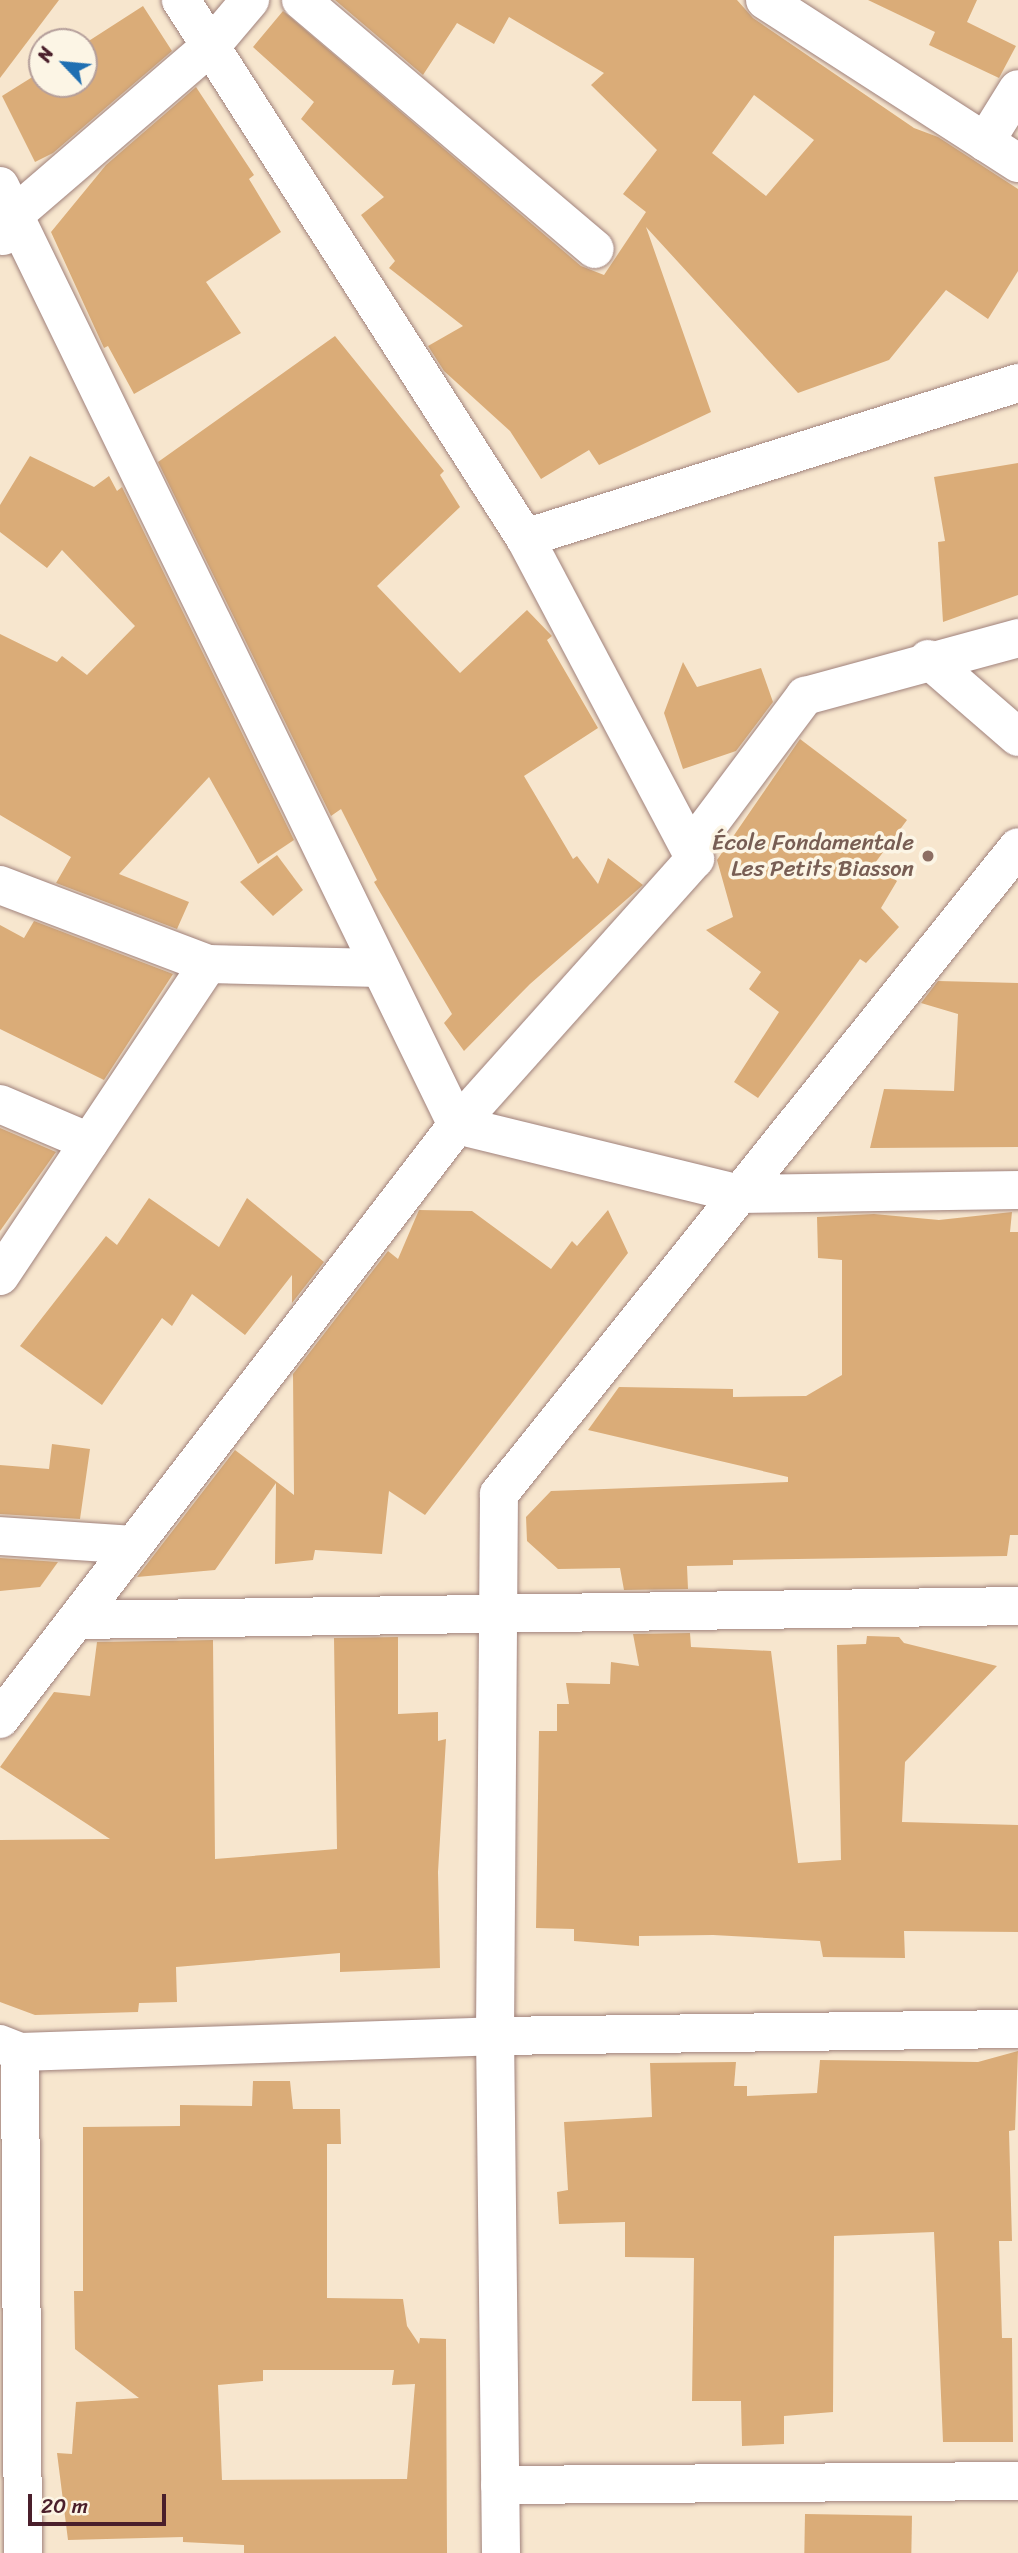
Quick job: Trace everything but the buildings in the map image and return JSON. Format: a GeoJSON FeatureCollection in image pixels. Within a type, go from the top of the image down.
{"type":"FeatureCollection","features":[{"type":"Feature","properties":{"kind":"street"},"geometry":{"type":"LineString","coordinates":[[3,1710],[77,1620],[457,1125],[695,859],[692,846],[525,538],[181,0]]}},
{"type":"Feature","properties":{"kind":"street"},"geometry":{"type":"LineString","coordinates":[[250,0],[212,46],[4,214],[457,1125]]}},
{"type":"Feature","properties":{"kind":"street"},"geometry":{"type":"LineString","coordinates":[[300,0],[595,249]]}},
{"type":"Feature","properties":{"kind":"street"},"geometry":{"type":"LineString","coordinates":[[765,0],[1018,163]]}},
{"type":"Feature","properties":{"kind":"street"},"geometry":{"type":"LineString","coordinates":[[985,142],[1018,89]]}},
{"type":"Feature","properties":{"kind":"street"},"geometry":{"type":"LineString","coordinates":[[525,538],[1018,383]]}},
{"type":"Feature","properties":{"kind":"street"},"geometry":{"type":"LineString","coordinates":[[692,846],[805,696],[928,659],[1018,638]]}},
{"type":"Feature","properties":{"kind":"street"},"geometry":{"type":"LineString","coordinates":[[928,659],[1018,737]]}},
{"type":"Feature","properties":{"kind":"street"},"geometry":{"type":"LineString","coordinates":[[501,2553],[495,2036],[499,1494],[1018,847]]}},
{"type":"Feature","properties":{"kind":"street"},"geometry":{"type":"LineString","coordinates":[[0,885],[208,964],[380,968]]}},
{"type":"Feature","properties":{"kind":"street"},"geometry":{"type":"LineString","coordinates":[[0,1276],[208,964]]}},
{"type":"Feature","properties":{"kind":"street"},"geometry":{"type":"LineString","coordinates":[[0,1104],[89,1142]]}},
{"type":"Feature","properties":{"kind":"street"},"geometry":{"type":"LineString","coordinates":[[457,1125],[740,1194],[1018,1190]]}},
{"type":"Feature","properties":{"kind":"street"},"geometry":{"type":"LineString","coordinates":[[0,1536],[134,1545]]}},
{"type":"Feature","properties":{"kind":"street"},"geometry":{"type":"LineString","coordinates":[[77,1620],[1018,1606]]}},
{"type":"Feature","properties":{"kind":"street"},"geometry":{"type":"LineString","coordinates":[[23,2553],[10,2048],[495,2036],[1018,2029]]}},
{"type":"Feature","properties":{"kind":"street"},"geometry":{"type":"LineString","coordinates":[[500,2485],[1018,2481]]}},
{"type":"Feature","properties":{"kind":"place","name":"École Fondamentale Les Petits Biasson"},"geometry":{"type":"Point","coordinates":[928,856]}}]}
